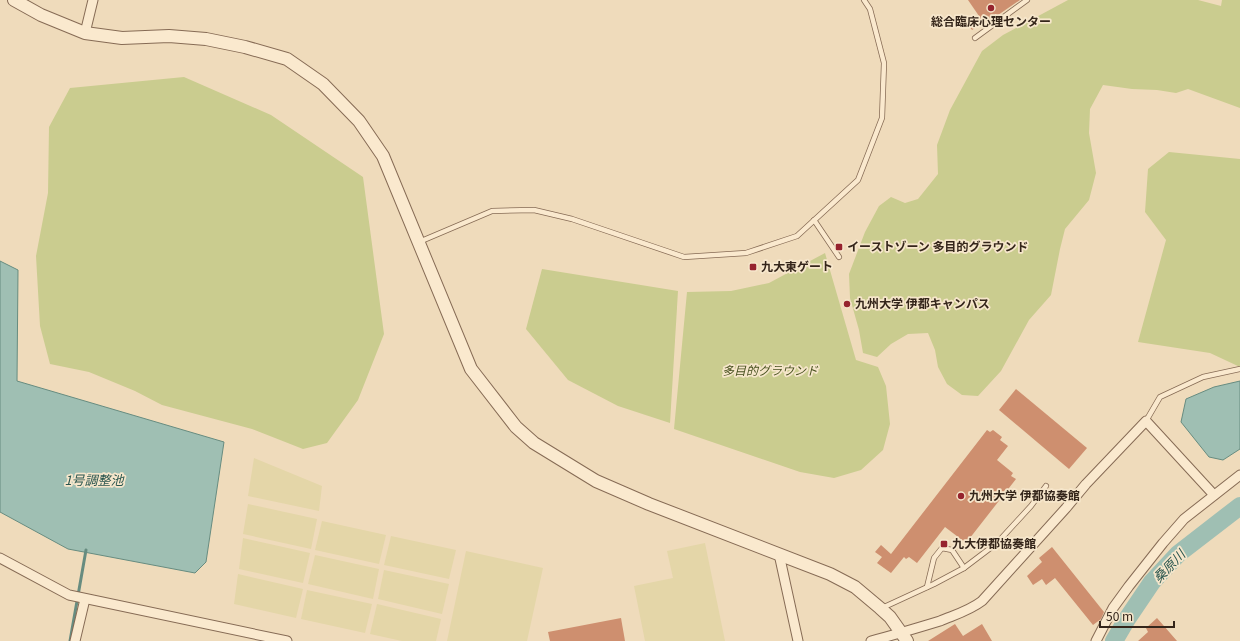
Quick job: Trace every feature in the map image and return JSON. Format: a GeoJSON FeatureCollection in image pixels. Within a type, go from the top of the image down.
{"type":"FeatureCollection","features":[{"type":"Feature","properties":{"kind":"street"},"geometry":{"type":"LineString","coordinates":[[14,0],[41,15],[85,32],[122,38],[169,36],[206,39],[245,47],[287,59],[323,84],[358,121],[383,156],[472,369],[516,427],[534,443],[596,481],[649,504],[830,574],[855,587],[890,617],[905,637]]}},
{"type":"Feature","properties":{"kind":"street"},"geometry":{"type":"LineString","coordinates":[[85,32],[94,0]]}},
{"type":"Feature","properties":{"kind":"street"},"geometry":{"type":"LineString","coordinates":[[871,641],[905,637],[974,607],[982,602],[1086,484],[1146,421],[1214,495]]}},
{"type":"Feature","properties":{"kind":"street"},"geometry":{"type":"LineString","coordinates":[[1096,641],[1113,608],[1142,569],[1184,519],[1240,475]]}},
{"type":"Feature","properties":{"kind":"street"},"geometry":{"type":"LineString","coordinates":[[779,554],[798,641]]}},
{"type":"Feature","properties":{"kind":"street"},"geometry":{"type":"LineString","coordinates":[[0,558],[69,596],[287,641]]}},
{"type":"Feature","properties":{"kind":"street"},"geometry":{"type":"LineString","coordinates":[[76,641],[85,599]]}},
{"type":"Feature","properties":{"kind":"lane"},"geometry":{"type":"LineString","coordinates":[[419,242],[492,211],[534,210],[572,219],[684,257],[746,253],[797,236],[858,180],[882,118],[884,63],[870,9],[864,0]]}},
{"type":"Feature","properties":{"kind":"lane"},"geometry":{"type":"LineString","coordinates":[[975,38],[1026,0]]}},
{"type":"Feature","properties":{"kind":"lane"},"geometry":{"type":"LineString","coordinates":[[814,220],[839,257]]}},
{"type":"Feature","properties":{"kind":"lane"},"geometry":{"type":"LineString","coordinates":[[1146,421],[1160,397],[1203,378],[1240,369]]}},
{"type":"Feature","properties":{"kind":"lane"},"geometry":{"type":"LineString","coordinates":[[880,608],[927,587],[964,568],[997,543],[1031,506],[1046,486]]}},
{"type":"Feature","properties":{"kind":"lane"},"geometry":{"type":"LineString","coordinates":[[927,587],[934,558],[942,548],[952,550],[964,568]]}},
{"type":"Feature","properties":{"kind":"shaded area"},"geometry":{"type":"Polygon","coordinates":[[[254,458],[322,486],[319,511],[248,496],[254,458]]]}},
{"type":"Feature","properties":{"kind":"shaded area"},"geometry":{"type":"Polygon","coordinates":[[[248,504],[317,519],[311,549],[243,534],[248,504]]]}},
{"type":"Feature","properties":{"kind":"shaded area"},"geometry":{"type":"Polygon","coordinates":[[[322,521],[386,535],[379,564],[315,550],[322,521]]]}},
{"type":"Feature","properties":{"kind":"shaded area"},"geometry":{"type":"Polygon","coordinates":[[[391,536],[456,550],[449,579],[384,565],[391,536]]]}},
{"type":"Feature","properties":{"kind":"shaded area"},"geometry":{"type":"Polygon","coordinates":[[[243,538],[310,553],[303,583],[239,569],[243,538]]]}},
{"type":"Feature","properties":{"kind":"shaded area"},"geometry":{"type":"Polygon","coordinates":[[[705,543],[725,641],[645,641],[634,586],[673,578],[667,551],[705,543]]]}},
{"type":"Feature","properties":{"kind":"shaded area"},"geometry":{"type":"Polygon","coordinates":[[[466,551],[543,568],[527,641],[447,641],[466,551]]]}},
{"type":"Feature","properties":{"kind":"shaded area"},"geometry":{"type":"Polygon","coordinates":[[[315,555],[379,569],[373,599],[308,584],[315,555]]]}},
{"type":"Feature","properties":{"kind":"shaded area"},"geometry":{"type":"Polygon","coordinates":[[[384,570],[449,584],[442,614],[378,599],[384,570]]]}},
{"type":"Feature","properties":{"kind":"shaded area"},"geometry":{"type":"Polygon","coordinates":[[[238,574],[303,589],[296,618],[234,604],[238,574]]]}},
{"type":"Feature","properties":{"kind":"shaded area"},"geometry":{"type":"Polygon","coordinates":[[[307,590],[372,604],[365,633],[301,619],[307,590]]]}},
{"type":"Feature","properties":{"kind":"shaded area"},"geometry":{"type":"Polygon","coordinates":[[[377,604],[441,619],[436,641],[402,641],[370,634],[377,604]]]}},
{"type":"Feature","properties":{"kind":"green space"},"geometry":{"type":"Polygon","coordinates":[[[1068,0],[1198,0],[1221,6],[1222,0],[1240,0],[1240,108],[1188,89],[1176,93],[1103,85],[1090,109],[1089,133],[1096,173],[1089,200],[1065,229],[1051,295],[1029,320],[1001,371],[978,396],[962,395],[947,384],[938,367],[935,350],[928,333],[908,334],[891,344],[877,357],[863,353],[859,330],[850,298],[849,274],[865,232],[879,206],[891,197],[905,203],[918,199],[938,174],[937,145],[950,110],[982,51],[1003,35],[1068,0]]]}},
{"type":"Feature","properties":{"kind":"green space"},"geometry":{"type":"Polygon","coordinates":[[[184,77],[271,115],[363,177],[384,334],[358,400],[327,443],[303,449],[252,429],[162,405],[135,391],[89,372],[50,364],[40,326],[36,256],[48,193],[49,127],[70,88],[184,77]]]}},
{"type":"Feature","properties":{"kind":"green space"},"geometry":{"type":"Polygon","coordinates":[[[1169,152],[1240,159],[1240,367],[1210,353],[1138,342],[1166,240],[1145,212],[1148,169],[1169,152]]]}},
{"type":"Feature","properties":{"kind":"green space","name":"多目的グラウンド"},"geometry":{"type":"Polygon","coordinates":[[[825,253],[856,360],[878,367],[886,386],[890,424],[883,450],[861,470],[834,478],[800,472],[674,429],[687,292],[731,291],[769,283],[825,253]]]}},
{"type":"Feature","properties":{"kind":"green space"},"geometry":{"type":"Polygon","coordinates":[[[542,269],[678,291],[670,423],[618,406],[568,380],[526,329],[542,269]]]}},
{"type":"Feature","properties":{"kind":"water","name":"1号調整池"},"geometry":{"type":"Polygon","coordinates":[[[0,261],[18,270],[17,381],[224,442],[206,562],[195,573],[68,549],[0,512],[0,261]]]}},
{"type":"Feature","properties":{"kind":"water"},"geometry":{"type":"Polygon","coordinates":[[[1240,381],[1240,449],[1223,460],[1209,457],[1181,422],[1186,399],[1214,387],[1240,381]]]}},
{"type":"Feature","properties":{"kind":"building","name":"総合臨床心理センター"},"geometry":{"type":"Polygon","coordinates":[[[968,0],[1020,0],[985,24],[984,22],[972,30],[968,24],[979,16],[968,0]]]}},
{"type":"Feature","properties":{"kind":"building"},"geometry":{"type":"Polygon","coordinates":[[[1016,389],[1087,448],[1069,469],[999,410],[1016,389]]]}},
{"type":"Feature","properties":{"kind":"building","name":"九州大学 伊都協奏館"},"geometry":{"type":"Polygon","coordinates":[[[987,430],[990,432],[993,430],[1002,437],[1000,440],[1008,446],[997,460],[1013,473],[1011,476],[1016,479],[966,543],[945,527],[917,563],[909,557],[906,559],[904,557],[891,573],[877,563],[882,557],[875,552],[881,545],[891,554],[987,430]]]}},
{"type":"Feature","properties":{"kind":"building"},"geometry":{"type":"Polygon","coordinates":[[[1052,547],[1104,612],[1101,619],[1093,625],[1055,578],[1046,585],[1042,579],[1033,585],[1027,576],[1042,562],[1039,558],[1052,547]]]}},
{"type":"Feature","properties":{"kind":"building"},"geometry":{"type":"Polygon","coordinates":[[[621,618],[625,641],[550,641],[548,632],[621,618]]]}},
{"type":"Feature","properties":{"kind":"building"},"geometry":{"type":"Polygon","coordinates":[[[1157,618],[1177,641],[1138,641],[1148,632],[1146,628],[1157,618]]]}},
{"type":"Feature","properties":{"kind":"building"},"geometry":{"type":"Polygon","coordinates":[[[955,624],[963,636],[982,624],[992,641],[928,641],[955,624]]]}},
{"type":"Feature","properties":{"kind":"waterway","name":"桑原川"},"geometry":{"type":"LineString","coordinates":[[1114,641],[1152,582],[1178,554],[1240,506]]}},
{"type":"Feature","properties":{"kind":"waterway"},"geometry":{"type":"LineString","coordinates":[[70,641],[86,550]]}},
{"type":"Feature","properties":{"kind":"place","name":"総合臨床心理センター"},"geometry":{"type":"Point","coordinates":[991,8]}},
{"type":"Feature","properties":{"kind":"place","name":"イーストゾーン 多目的グラウンド"},"geometry":{"type":"Point","coordinates":[839,247]}},
{"type":"Feature","properties":{"kind":"place","name":"九大東ゲート"},"geometry":{"type":"Point","coordinates":[753,267]}},
{"type":"Feature","properties":{"kind":"place","name":"九州大学 伊都キャンパス"},"geometry":{"type":"Point","coordinates":[847,304]}},
{"type":"Feature","properties":{"kind":"place","name":"九州大学 伊都協奏館"},"geometry":{"type":"Point","coordinates":[961,496]}},
{"type":"Feature","properties":{"kind":"place","name":"九大伊都協奏館"},"geometry":{"type":"Point","coordinates":[944,544]}}]}
